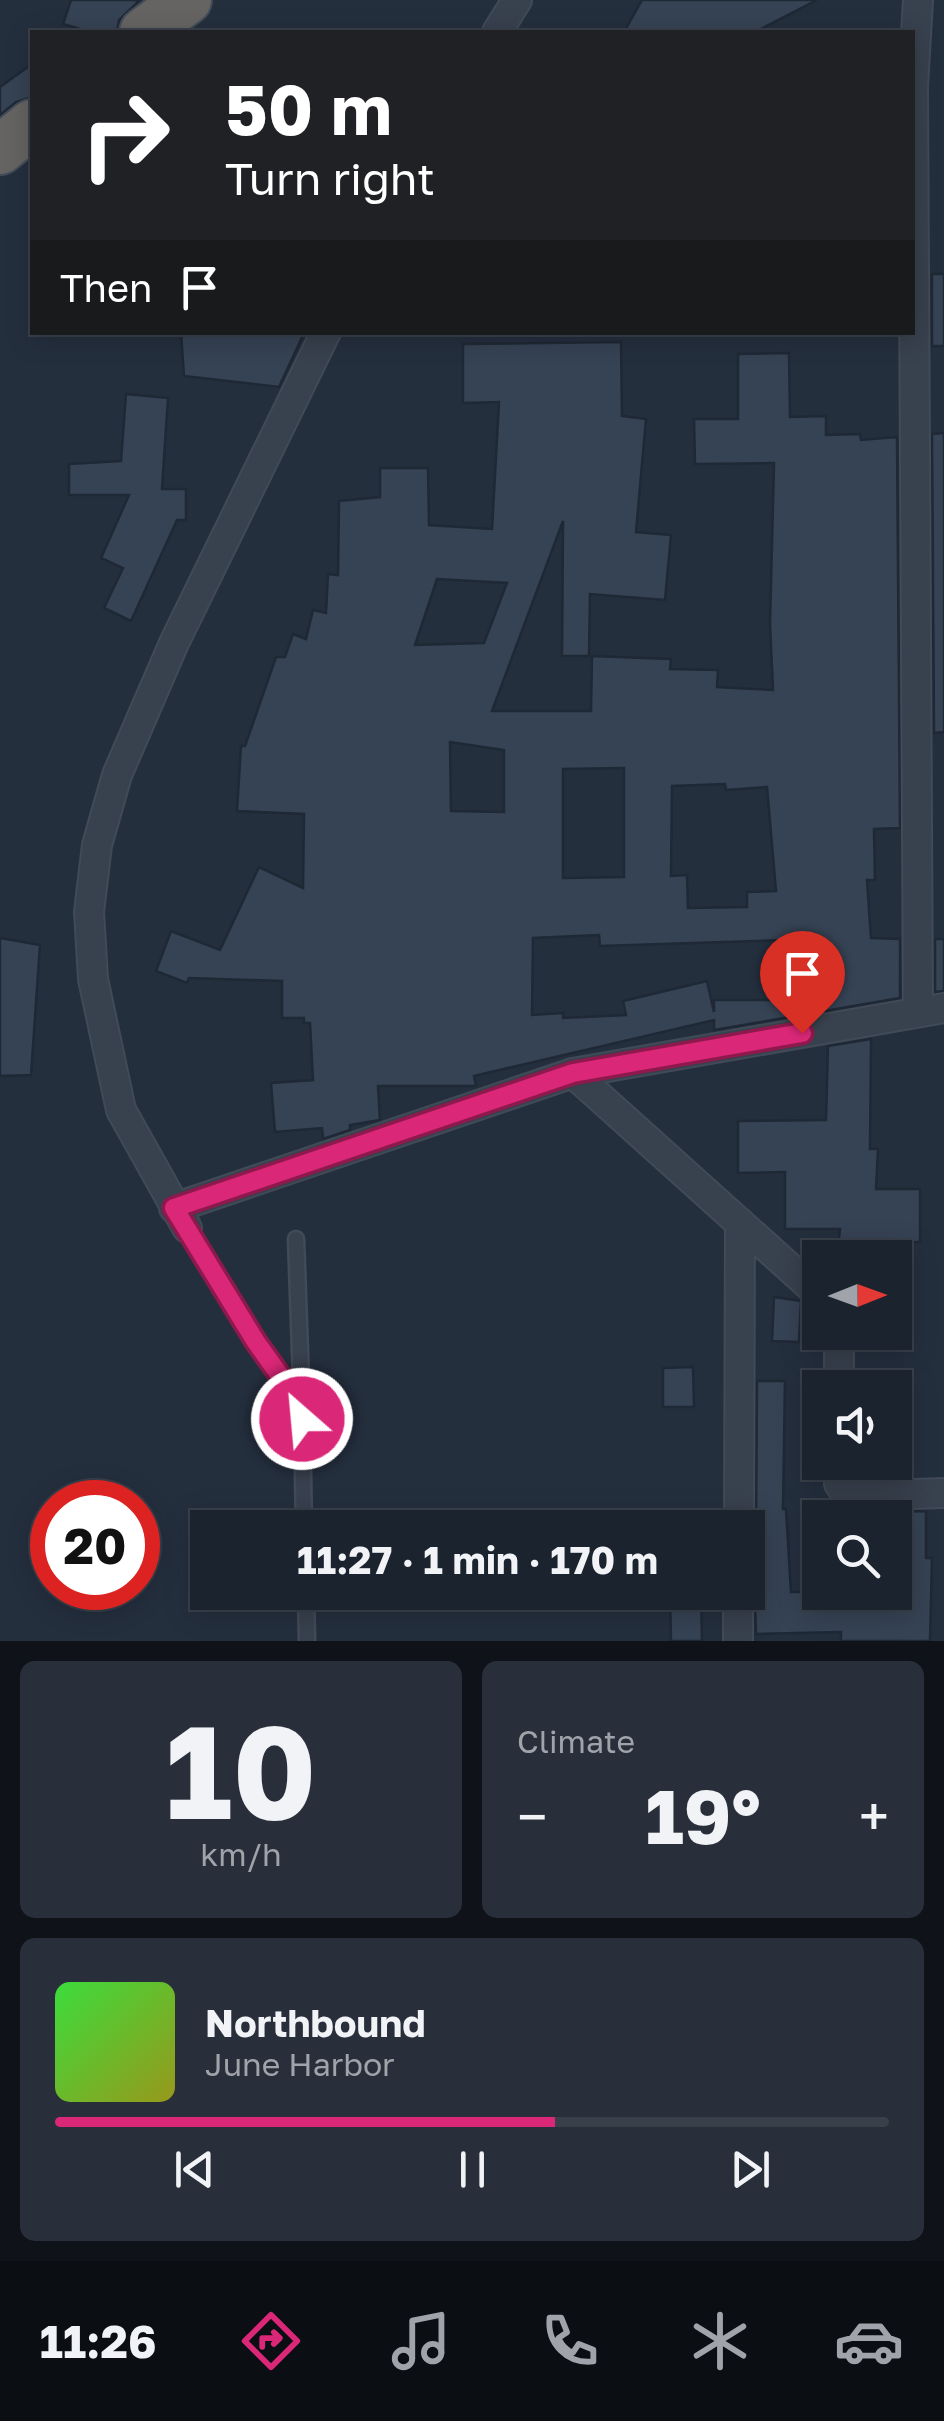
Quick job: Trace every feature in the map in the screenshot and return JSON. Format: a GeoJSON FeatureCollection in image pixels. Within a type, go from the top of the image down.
{"type":"FeatureCollection","features":[{"type":"Feature","properties":{"kind":"highway"},"geometry":{"type":"LineString","coordinates":[[147,30],[187,0]]}},
{"type":"Feature","properties":{"kind":"highway"},"geometry":{"type":"LineString","coordinates":[[0,150],[30,126]]}},
{"type":"Feature","properties":{"kind":"street"},"geometry":{"type":"LineString","coordinates":[[498,30],[517,0]]}},
{"type":"Feature","properties":{"kind":"street"},"geometry":{"type":"LineString","coordinates":[[915,52],[918,0]]}},
{"type":"Feature","properties":{"kind":"street"},"geometry":{"type":"LineString","coordinates":[[325,335],[174,643],[117,775],[97,845],[89,912],[96,998],[121,1110],[181,1218],[573,1073],[931,1010],[915,190]]}},
{"type":"Feature","properties":{"kind":"street"},"geometry":{"type":"LineString","coordinates":[[573,1073],[802,1280]]}},
{"type":"Feature","properties":{"kind":"street"},"geometry":{"type":"LineString","coordinates":[[739,1510],[740,1223]]}},
{"type":"Feature","properties":{"kind":"street"},"geometry":{"type":"LineString","coordinates":[[839,1480],[848,1496],[944,1493]]}},
{"type":"Feature","properties":{"kind":"street"},"geometry":{"type":"LineString","coordinates":[[738,1610],[738,1641]]}},
{"type":"Feature","properties":{"kind":"lane"},"geometry":{"type":"LineString","coordinates":[[181,1218],[256,1342],[291,1391],[302,1419]]}},
{"type":"Feature","properties":{"kind":"lane"},"geometry":{"type":"LineString","coordinates":[[296,1239],[304,1510]]}},
{"type":"Feature","properties":{"kind":"lane"},"geometry":{"type":"LineString","coordinates":[[306,1610],[307,1641]]}},
{"type":"Feature","properties":{"kind":"building"},"geometry":{"type":"Polygon","coordinates":[[[71,0],[139,1],[119,20],[117,30],[83,30],[63,24],[71,0]]]}},
{"type":"Feature","properties":{"kind":"building"},"geometry":{"type":"Polygon","coordinates":[[[642,0],[817,0],[759,30],[625,30],[642,0]]]}},
{"type":"Feature","properties":{"kind":"building"},"geometry":{"type":"Polygon","coordinates":[[[30,65],[30,98],[16,102],[0,115],[0,87],[30,65]]]}},
{"type":"Feature","properties":{"kind":"building"},"geometry":{"type":"Polygon","coordinates":[[[932,274],[944,274],[944,346],[932,346],[932,274]]]}},
{"type":"Feature","properties":{"kind":"building"},"geometry":{"type":"Polygon","coordinates":[[[181,335],[303,335],[279,387],[184,376],[181,335]]]}},
{"type":"Feature","properties":{"kind":"building"},"geometry":{"type":"Polygon","coordinates":[[[621,342],[622,416],[646,419],[636,532],[671,535],[665,600],[590,594],[589,656],[562,656],[563,521],[492,711],[591,711],[592,656],[671,659],[670,669],[718,670],[717,687],[773,690],[770,624],[774,463],[695,464],[694,419],[738,419],[738,354],[789,353],[790,417],[826,416],[826,435],[860,434],[861,440],[897,437],[900,828],[874,829],[875,880],[867,880],[871,938],[900,939],[900,998],[714,1030],[714,1020],[474,1076],[476,1086],[378,1086],[380,1120],[350,1125],[350,1130],[323,1139],[322,1128],[275,1132],[271,1083],[313,1080],[310,1023],[304,1023],[304,1018],[282,1018],[282,981],[189,978],[187,983],[156,971],[171,931],[220,950],[259,867],[303,888],[304,814],[237,811],[241,746],[245,746],[276,657],[285,657],[293,634],[306,639],[313,610],[326,613],[328,574],[338,575],[339,501],[380,497],[380,468],[428,468],[429,525],[492,529],[499,402],[463,403],[463,344],[621,342]],[[437,579],[415,645],[484,643],[507,583],[437,579]],[[450,742],[451,811],[504,812],[504,750],[450,742]],[[624,768],[563,769],[563,878],[624,877],[624,768]],[[725,784],[672,786],[671,876],[687,875],[688,908],[747,907],[747,892],[776,891],[767,787],[726,790],[725,784]],[[599,935],[533,938],[532,1015],[626,1015],[623,1001],[707,981],[714,1012],[714,1000],[786,1000],[787,961],[816,955],[814,939],[600,946],[599,935]]]}},
{"type":"Feature","properties":{"kind":"building"},"geometry":{"type":"Polygon","coordinates":[[[126,394],[168,398],[162,489],[186,489],[186,520],[177,520],[131,621],[104,608],[123,568],[101,558],[129,495],[69,495],[69,464],[121,461],[126,394]]]}},
{"type":"Feature","properties":{"kind":"building"},"geometry":{"type":"Polygon","coordinates":[[[944,433],[944,732],[934,733],[932,434],[944,433]]]}},
{"type":"Feature","properties":{"kind":"building"},"geometry":{"type":"Polygon","coordinates":[[[0,938],[40,945],[31,1075],[0,1076],[0,938]]]}},
{"type":"Feature","properties":{"kind":"building"},"geometry":{"type":"Polygon","coordinates":[[[935,939],[944,939],[944,991],[935,992],[935,939]]]}},
{"type":"Feature","properties":{"kind":"building"},"geometry":{"type":"Polygon","coordinates":[[[871,1039],[870,1149],[878,1149],[876,1189],[920,1189],[920,1242],[839,1240],[840,1229],[785,1229],[785,1172],[738,1173],[738,1121],[826,1120],[828,1046],[871,1039]]]}},
{"type":"Feature","properties":{"kind":"building"},"geometry":{"type":"Polygon","coordinates":[[[774,1297],[801,1301],[799,1342],[772,1341],[774,1297]]]}},
{"type":"Feature","properties":{"kind":"building"},"geometry":{"type":"Polygon","coordinates":[[[693,1367],[694,1407],[663,1407],[663,1368],[693,1367]]]}},
{"type":"Feature","properties":{"kind":"building"},"geometry":{"type":"Polygon","coordinates":[[[757,1381],[785,1381],[783,1509],[791,1592],[802,1592],[802,1610],[912,1610],[912,1511],[926,1511],[926,1558],[932,1558],[930,1641],[841,1641],[841,1632],[756,1634],[755,1610],[765,1610],[765,1510],[756,1510],[757,1381]]]}},
{"type":"Feature","properties":{"kind":"building"},"geometry":{"type":"Polygon","coordinates":[[[670,1610],[701,1610],[702,1641],[671,1641],[670,1610]]]}},
{"type":"Feature","properties":{"kind":"route"},"geometry":{"type":"LineString","coordinates":[[302,1419],[291,1391],[256,1342],[174,1208],[573,1073],[802,1033]]}}]}
